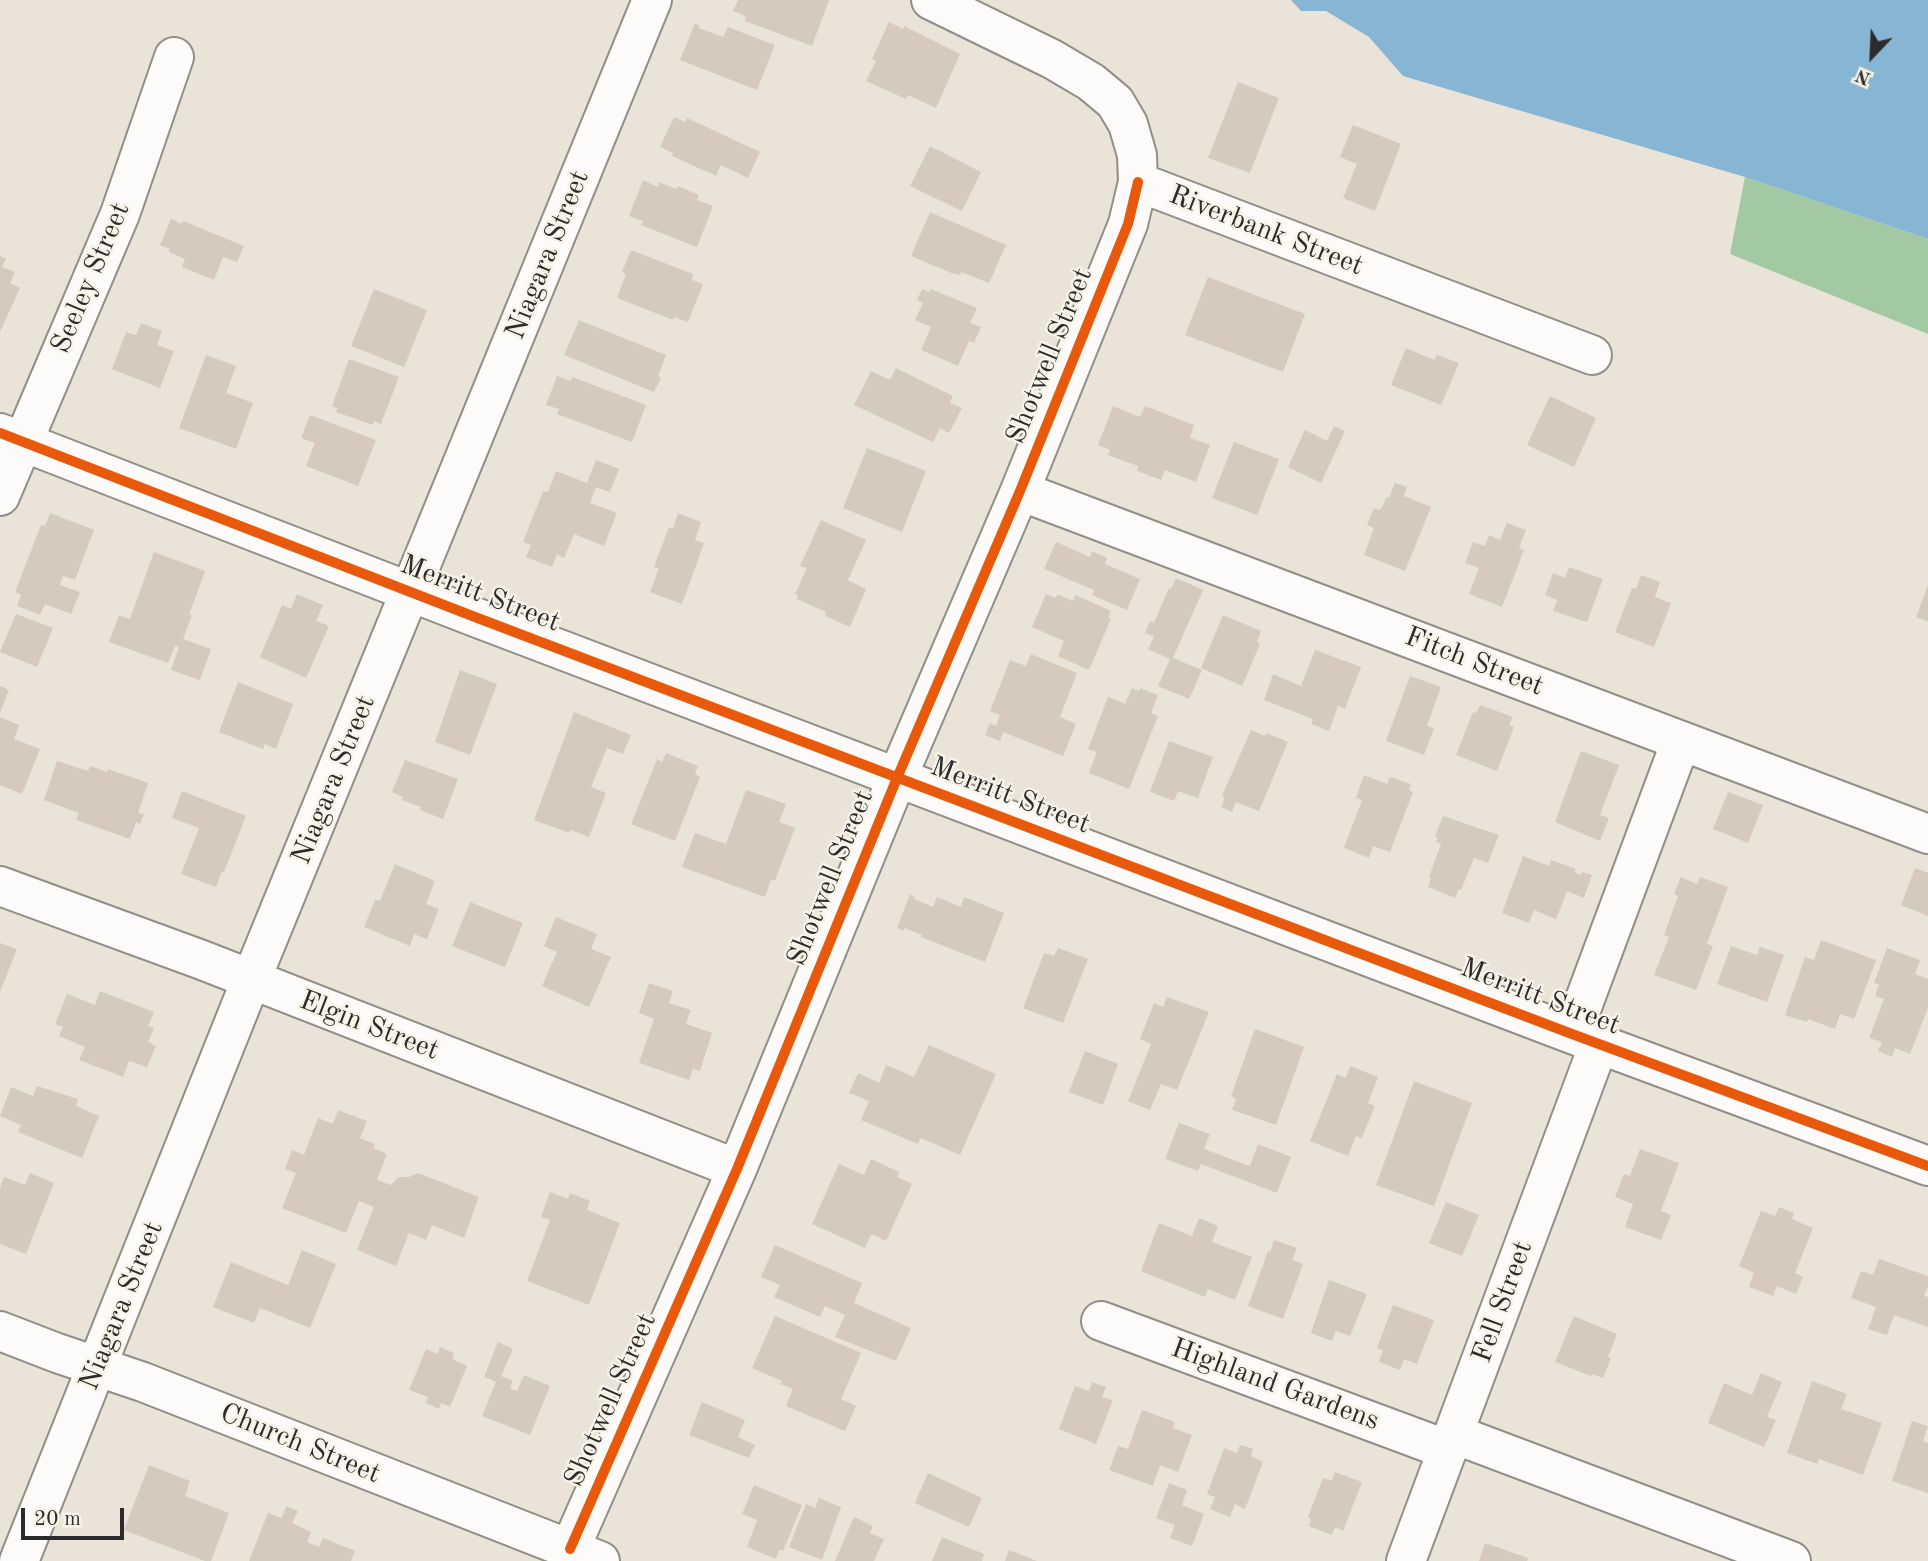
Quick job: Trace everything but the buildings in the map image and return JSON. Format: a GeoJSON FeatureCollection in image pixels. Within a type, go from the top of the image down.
{"type":"FeatureCollection","features":[{"type":"Feature","properties":{"kind":"street","name":"Niagara Street"},"geometry":{"type":"LineString","coordinates":[[19,1561],[251,980],[652,0]]}},
{"type":"Feature","properties":{"kind":"street","name":"Riverbank Street"},"geometry":{"type":"LineString","coordinates":[[931,0],[1052,59],[1091,82],[1115,102],[1128,124],[1137,155],[1138,181],[1592,355]]}},
{"type":"Feature","properties":{"kind":"street","name":"Seeley Street"},"geometry":{"type":"LineString","coordinates":[[0,496],[11,437],[120,214],[174,57]]}},
{"type":"Feature","properties":{"kind":"street","name":"Shotwell Street"},"geometry":{"type":"LineString","coordinates":[[585,1555],[737,1170],[897,778],[1020,491],[1128,224],[1138,181]]}},
{"type":"Feature","properties":{"kind":"street","name":"Merritt Street"},"geometry":{"type":"LineString","coordinates":[[11,437],[897,778],[1928,1166]]}},
{"type":"Feature","properties":{"kind":"street","name":"Fitch Street"},"geometry":{"type":"LineString","coordinates":[[1020,491],[1928,834]]}},
{"type":"Feature","properties":{"kind":"street","name":"Fell Street"},"geometry":{"type":"LineString","coordinates":[[1406,1561],[1451,1442],[1586,1039],[1681,741]]}},
{"type":"Feature","properties":{"kind":"street","name":"Elgin Street"},"geometry":{"type":"LineString","coordinates":[[0,886],[251,980],[737,1170]]}},
{"type":"Feature","properties":{"kind":"street","name":"Highland Gardens"},"geometry":{"type":"LineString","coordinates":[[1101,1321],[1791,1561]]}},
{"type":"Feature","properties":{"kind":"street","name":"Church Street"},"geometry":{"type":"LineString","coordinates":[[0,1331],[143,1382],[585,1555]]}},
{"type":"Feature","properties":{"kind":"green space"},"geometry":{"type":"Polygon","coordinates":[[[1745,177],[1928,239],[1928,334],[1730,254],[1745,177]]]}},
{"type":"Feature","properties":{"kind":"water"},"geometry":{"type":"Polygon","coordinates":[[[1291,0],[1928,0],[1928,239],[1745,177],[1403,76],[1369,37],[1326,11],[1301,11],[1291,0]]]}},
{"type":"Feature","properties":{"kind":"cycle path"},"geometry":{"type":"LineString","coordinates":[[570,1549],[737,1169],[897,778],[1020,491],[1128,224],[1138,182]]}},
{"type":"Feature","properties":{"kind":"cycle path"},"geometry":{"type":"LineString","coordinates":[[0,433],[475,617],[1572,1034],[1928,1166]]}}]}
